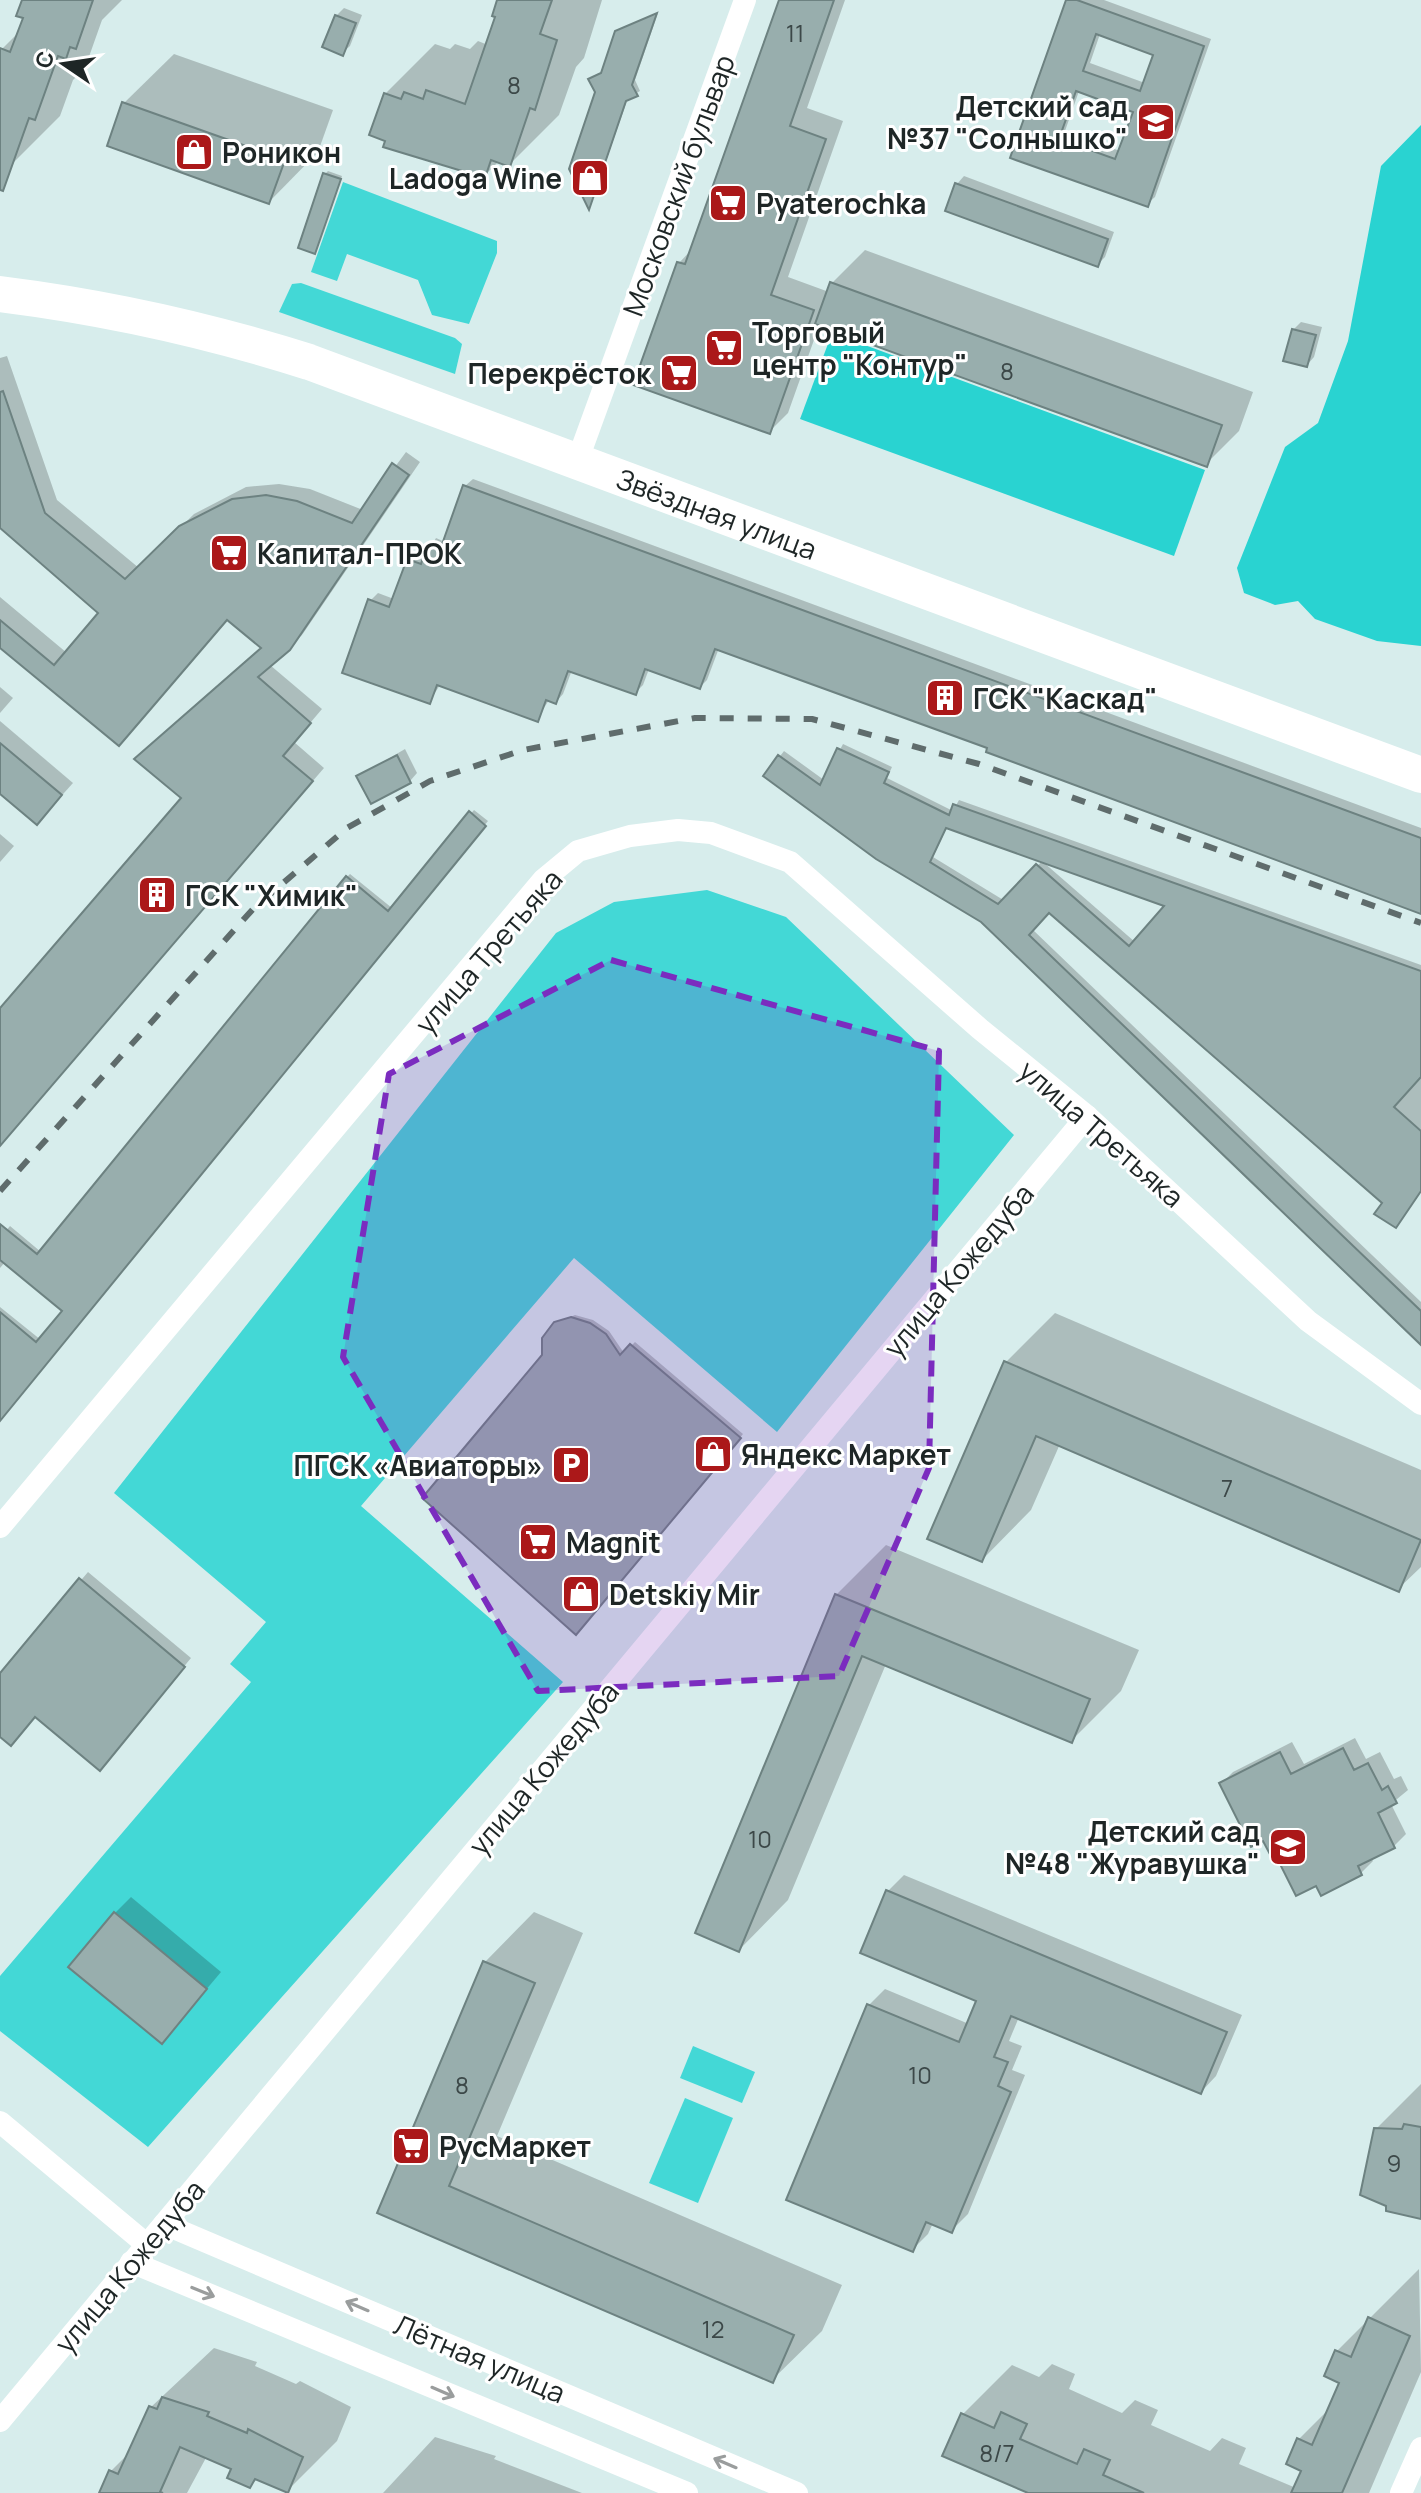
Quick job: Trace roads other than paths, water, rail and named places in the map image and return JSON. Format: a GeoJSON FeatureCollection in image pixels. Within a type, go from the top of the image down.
{"type":"FeatureCollection","features":[{"type":"Feature","properties":{"kind":"main road","name":"Звёздная улица"},"geometry":{"type":"LineString","coordinates":[[0,294],[70,303],[260,346],[578,459],[1421,775]]}},
{"type":"Feature","properties":{"kind":"street","name":"Московский бульвар"},"geometry":{"type":"LineString","coordinates":[[578,459],[745,0]]}},
{"type":"Feature","properties":{"kind":"street","name":"улица Третьяка"},"geometry":{"type":"LineString","coordinates":[[0,1527],[543,880],[578,851],[630,836],[678,830],[711,833],[790,862],[980,1029],[1087,1116],[1308,1321],[1421,1404]]}},
{"type":"Feature","properties":{"kind":"street","name":"улица Кожедуба"},"geometry":{"type":"LineString","coordinates":[[0,2421],[1087,1116]]}},
{"type":"Feature","properties":{"kind":"street"},"geometry":{"type":"LineString","coordinates":[[0,2122],[146,2244]]}},
{"type":"Feature","properties":{"kind":"street","name":"Лётная улица"},"geometry":{"type":"LineString","coordinates":[[164,2224],[797,2493]]}},
{"type":"Feature","properties":{"kind":"street","name":"Лётная улица"},"geometry":{"type":"LineString","coordinates":[[131,2262],[687,2493]]}},
{"type":"Feature","properties":{"kind":"street"},"geometry":{"type":"LineString","coordinates":[[1401,2493],[1421,2448]]}},
{"type":"Feature","properties":{"kind":"railway"},"geometry":{"type":"LineString","coordinates":[[0,1191],[253,909],[347,828],[430,781],[523,750],[695,718],[812,719],[979,764],[1421,923]]}},
{"type":"Feature","properties":{"kind":"place","name":"Детский сад №37 \"Солнышко\""},"geometry":{"type":"Point","coordinates":[1156,122]}},
{"type":"Feature","properties":{"kind":"place","name":"Роникон"},"geometry":{"type":"Point","coordinates":[194,152]}},
{"type":"Feature","properties":{"kind":"place","name":"Ladoga Wine"},"geometry":{"type":"Point","coordinates":[590,178]}},
{"type":"Feature","properties":{"kind":"place","name":"Pyaterochka"},"geometry":{"type":"Point","coordinates":[728,203]}},
{"type":"Feature","properties":{"kind":"place","name":"Торговый центр \"Контур\""},"geometry":{"type":"Point","coordinates":[724,348]}},
{"type":"Feature","properties":{"kind":"place","name":"Перекрёсток"},"geometry":{"type":"Point","coordinates":[679,373]}},
{"type":"Feature","properties":{"kind":"place","name":"Капитал-ПРОК"},"geometry":{"type":"Point","coordinates":[229,553]}},
{"type":"Feature","properties":{"kind":"place","name":"ГСК \"Каскад\""},"geometry":{"type":"Point","coordinates":[945,698]}},
{"type":"Feature","properties":{"kind":"place","name":"ГСК \"Химик\""},"geometry":{"type":"Point","coordinates":[157,895]}},
{"type":"Feature","properties":{"kind":"place","name":"Яндекс Маркет"},"geometry":{"type":"Point","coordinates":[713,1454]}},
{"type":"Feature","properties":{"kind":"place","name":"ПГСК «Авиаторы»"},"geometry":{"type":"Point","coordinates":[571,1465]}},
{"type":"Feature","properties":{"kind":"place","name":"Magnit"},"geometry":{"type":"Point","coordinates":[538,1542]}},
{"type":"Feature","properties":{"kind":"place","name":"Detskiy Mir"},"geometry":{"type":"Point","coordinates":[581,1594]}},
{"type":"Feature","properties":{"kind":"place","name":"Детский сад №48 \"Журавушка\""},"geometry":{"type":"Point","coordinates":[1288,1847]}},
{"type":"Feature","properties":{"kind":"place","name":"РусМаркет"},"geometry":{"type":"Point","coordinates":[411,2146]}}]}
